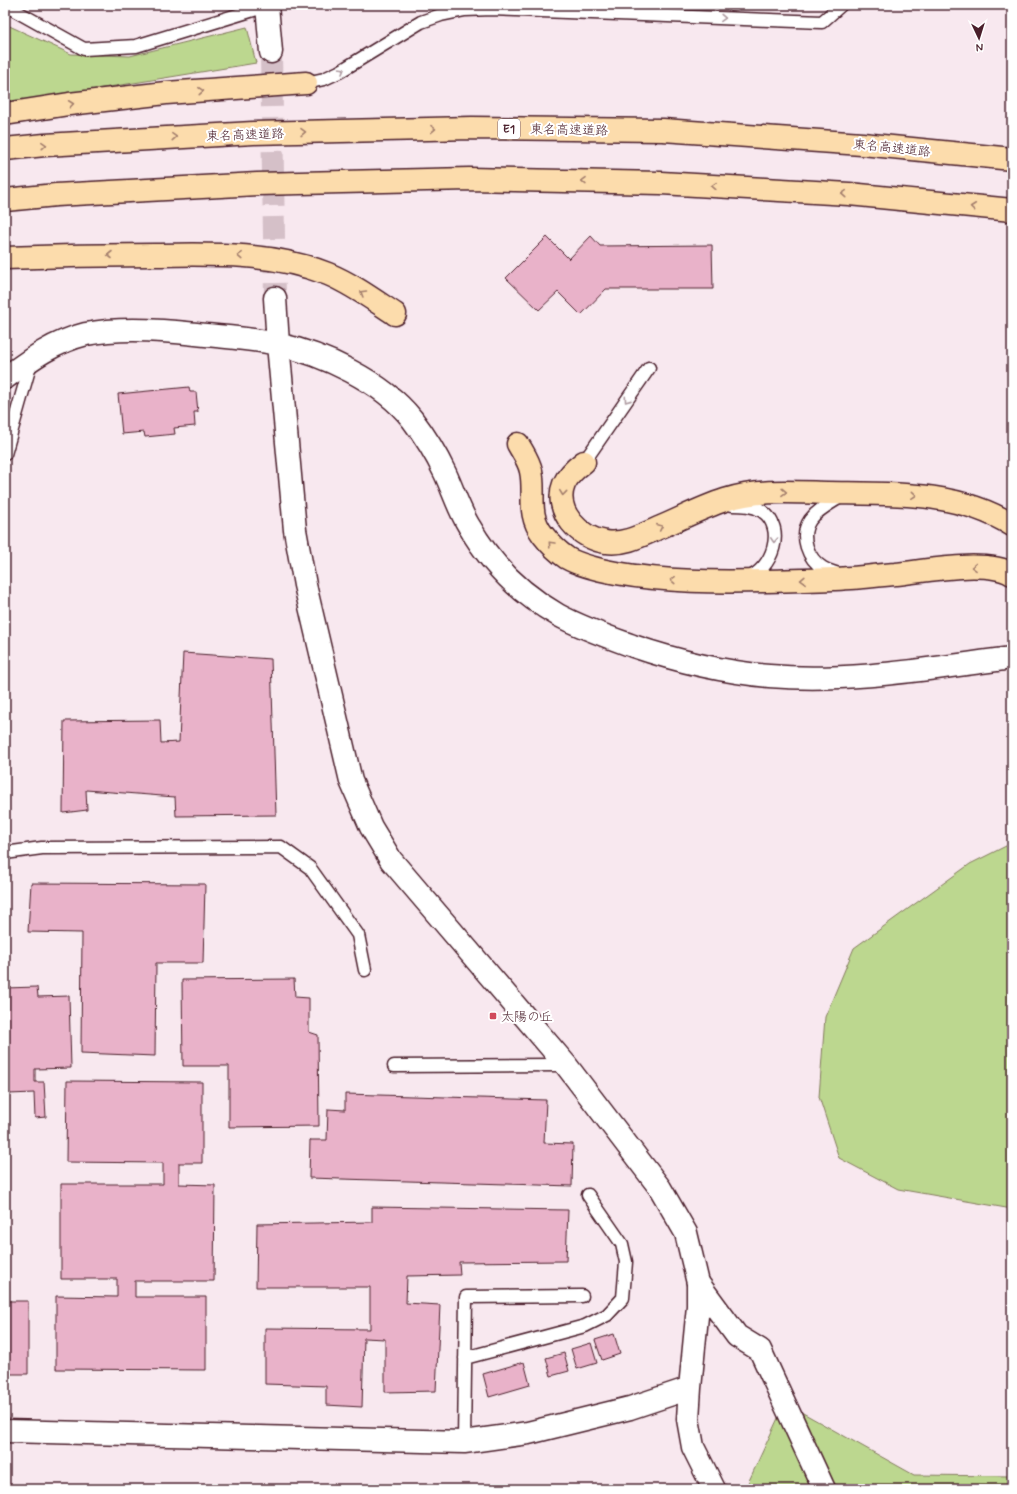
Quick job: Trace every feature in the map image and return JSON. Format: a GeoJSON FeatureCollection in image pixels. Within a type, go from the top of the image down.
{"type":"FeatureCollection","features":[{"type":"Feature","properties":{"kind":"highway"},"geometry":{"type":"LineString","coordinates":[[5,114],[69,104],[166,93],[306,83]]}},
{"type":"Feature","properties":{"kind":"highway","name":"東名高速道路"},"geometry":{"type":"LineString","coordinates":[[5,149],[53,144],[253,133],[480,128],[663,130],[862,144],[1012,159]]}},
{"type":"Feature","properties":{"kind":"highway"},"geometry":{"type":"LineString","coordinates":[[5,200],[64,194],[256,184],[469,179],[661,183],[849,194],[1012,210]]}},
{"type":"Feature","properties":{"kind":"highway"},"geometry":{"type":"LineString","coordinates":[[5,258],[196,254],[244,256],[290,262],[328,274],[362,292],[395,314]]}},
{"type":"Feature","properties":{"kind":"highway"},"geometry":{"type":"LineString","coordinates":[[518,444],[529,464],[532,473],[532,503],[535,519],[542,534],[555,548],[568,558],[587,566],[636,576],[693,582],[850,578],[968,567],[988,567],[1007,571],[1012,574]]}},
{"type":"Feature","properties":{"kind":"highway"},"geometry":{"type":"LineString","coordinates":[[584,462],[569,475],[564,485],[562,497],[564,510],[570,521],[580,532],[592,539],[607,542],[623,541],[641,536],[714,503],[740,496],[769,492],[886,493],[942,498],[973,507],[1012,525]]}},
{"type":"Feature","properties":{"kind":"street"},"geometry":{"type":"LineString","coordinates":[[267,6],[270,52]]}},
{"type":"Feature","properties":{"kind":"street"},"geometry":{"type":"LineString","coordinates":[[275,298],[295,530],[305,585],[351,781],[371,827],[391,860],[566,1065],[660,1188],[686,1233],[698,1283],[698,1306],[688,1419],[693,1448],[714,1489]]}},
{"type":"Feature","properties":{"kind":"street"},"geometry":{"type":"LineString","coordinates":[[5,378],[32,358],[59,342],[88,334],[121,331],[166,331],[278,344],[320,358],[359,375],[386,394],[410,416],[429,442],[445,472],[468,526],[494,563],[524,592],[559,615],[608,637],[660,655],[714,668],[770,676],[830,677],[888,674],[1012,658]]}},
{"type":"Feature","properties":{"kind":"street"},"geometry":{"type":"LineString","coordinates":[[698,1283],[737,1336],[760,1350],[824,1489]]}},
{"type":"Feature","properties":{"kind":"street"},"geometry":{"type":"LineString","coordinates":[[5,1431],[464,1442],[528,1433],[630,1408],[690,1388]]}},
{"type":"Feature","properties":{"kind":"lane"},"geometry":{"type":"LineString","coordinates":[[306,83],[324,79],[339,72],[421,22],[442,15],[465,10],[492,9],[822,22],[841,5]]}},
{"type":"Feature","properties":{"kind":"lane"},"geometry":{"type":"LineString","coordinates":[[5,6],[84,49],[136,46],[267,6]]}},
{"type":"Feature","properties":{"kind":"lane"},"geometry":{"type":"LineString","coordinates":[[5,454],[32,358]]}},
{"type":"Feature","properties":{"kind":"lane"},"geometry":{"type":"LineString","coordinates":[[584,462],[650,368]]}},
{"type":"Feature","properties":{"kind":"lane"},"geometry":{"type":"LineString","coordinates":[[847,493],[820,510],[810,520],[805,533],[806,546],[813,559],[824,568],[850,578]]}},
{"type":"Feature","properties":{"kind":"lane"},"geometry":{"type":"LineString","coordinates":[[714,503],[749,506],[763,511],[770,520],[774,531],[774,543],[771,556],[764,566],[755,575],[736,581]]}},
{"type":"Feature","properties":{"kind":"lane"},"geometry":{"type":"LineString","coordinates":[[5,853],[42,848],[281,847],[310,868],[358,935],[365,970]]}},
{"type":"Feature","properties":{"kind":"lane"},"geometry":{"type":"LineString","coordinates":[[394,1066],[566,1065]]}},
{"type":"Feature","properties":{"kind":"lane"},"geometry":{"type":"LineString","coordinates":[[465,1358],[585,1326],[607,1315],[623,1298],[626,1262],[622,1244],[588,1195]]}},
{"type":"Feature","properties":{"kind":"lane"},"geometry":{"type":"LineString","coordinates":[[464,1442],[466,1297],[582,1296]]}},
{"type":"Feature","properties":{"kind":"green space"},"geometry":{"type":"Polygon","coordinates":[[[5,24],[71,54],[130,56],[247,27],[256,63],[5,104],[5,24]]]}},
{"type":"Feature","properties":{"kind":"green space"},"geometry":{"type":"Polygon","coordinates":[[[1012,843],[1012,1209],[898,1189],[839,1158],[819,1097],[825,1017],[854,948],[970,864],[1012,843]]]}},
{"type":"Feature","properties":{"kind":"green space"},"geometry":{"type":"Polygon","coordinates":[[[785,1403],[914,1475],[1012,1476],[1012,1489],[750,1489],[748,1483],[785,1403]]]}},
{"type":"Feature","properties":{"kind":"building"},"geometry":{"type":"Polygon","coordinates":[[[591,236],[600,246],[712,245],[713,289],[606,289],[581,315],[558,292],[539,310],[506,278],[547,237],[569,259],[591,236]]]}},
{"type":"Feature","properties":{"kind":"building"},"geometry":{"type":"Polygon","coordinates":[[[189,387],[190,392],[196,392],[198,412],[194,412],[195,426],[174,428],[175,434],[145,437],[144,432],[122,434],[118,394],[189,387]]]}},
{"type":"Feature","properties":{"kind":"building"},"geometry":{"type":"Polygon","coordinates":[[[183,653],[271,659],[276,815],[176,816],[175,797],[86,790],[87,810],[63,813],[64,721],[160,720],[161,743],[179,742],[183,653]]]}},
{"type":"Feature","properties":{"kind":"building"},"geometry":{"type":"Polygon","coordinates":[[[31,883],[205,884],[203,963],[156,963],[155,1056],[81,1053],[82,933],[28,932],[31,883]]]}},
{"type":"Feature","properties":{"kind":"building"},"geometry":{"type":"Polygon","coordinates":[[[294,979],[295,997],[309,998],[309,1032],[318,1035],[319,1126],[229,1127],[229,1066],[183,1066],[182,980],[294,979]]]}},
{"type":"Feature","properties":{"kind":"building"},"geometry":{"type":"Polygon","coordinates":[[[37,987],[38,997],[69,996],[71,1068],[35,1069],[35,1082],[44,1082],[46,1117],[35,1118],[34,1093],[9,1094],[9,1069],[5,1069],[5,988],[37,987]]]}},
{"type":"Feature","properties":{"kind":"building"},"geometry":{"type":"Polygon","coordinates":[[[67,1081],[202,1082],[202,1163],[179,1163],[179,1184],[215,1185],[214,1281],[135,1281],[135,1297],[206,1297],[206,1370],[56,1369],[56,1296],[117,1297],[117,1279],[61,1279],[61,1184],[163,1184],[163,1163],[66,1162],[67,1081]]]}},
{"type":"Feature","properties":{"kind":"building"},"geometry":{"type":"Polygon","coordinates":[[[345,1094],[546,1100],[544,1143],[573,1144],[572,1186],[309,1178],[310,1140],[327,1140],[328,1109],[345,1110],[345,1094]]]}},
{"type":"Feature","properties":{"kind":"building"},"geometry":{"type":"Polygon","coordinates":[[[372,1207],[568,1210],[566,1261],[459,1262],[460,1275],[407,1276],[406,1303],[440,1305],[436,1391],[385,1392],[385,1339],[364,1338],[362,1407],[326,1405],[326,1386],[265,1384],[265,1328],[370,1329],[370,1287],[256,1287],[257,1224],[372,1222],[372,1207]]]}},
{"type":"Feature","properties":{"kind":"building"},"geometry":{"type":"Polygon","coordinates":[[[5,1301],[28,1301],[28,1374],[5,1374],[5,1301]]]}},
{"type":"Feature","properties":{"kind":"building"},"geometry":{"type":"Polygon","coordinates":[[[614,1334],[620,1354],[602,1360],[595,1340],[614,1334]]]}},
{"type":"Feature","properties":{"kind":"building"},"geometry":{"type":"Polygon","coordinates":[[[591,1343],[597,1363],[577,1369],[571,1349],[591,1343]]]}},
{"type":"Feature","properties":{"kind":"building"},"geometry":{"type":"Polygon","coordinates":[[[564,1353],[569,1371],[551,1376],[546,1358],[564,1353]]]}},
{"type":"Feature","properties":{"kind":"building"},"geometry":{"type":"Polygon","coordinates":[[[524,1362],[530,1385],[489,1397],[483,1374],[524,1362]]]}},
{"type":"Feature","properties":{"kind":"tunnel"},"geometry":{"type":"LineString","coordinates":[[271,52],[275,298]]}},
{"type":"Feature","properties":{"kind":"place","name":"太陽の丘"},"geometry":{"type":"Point","coordinates":[493,1016]}}]}
